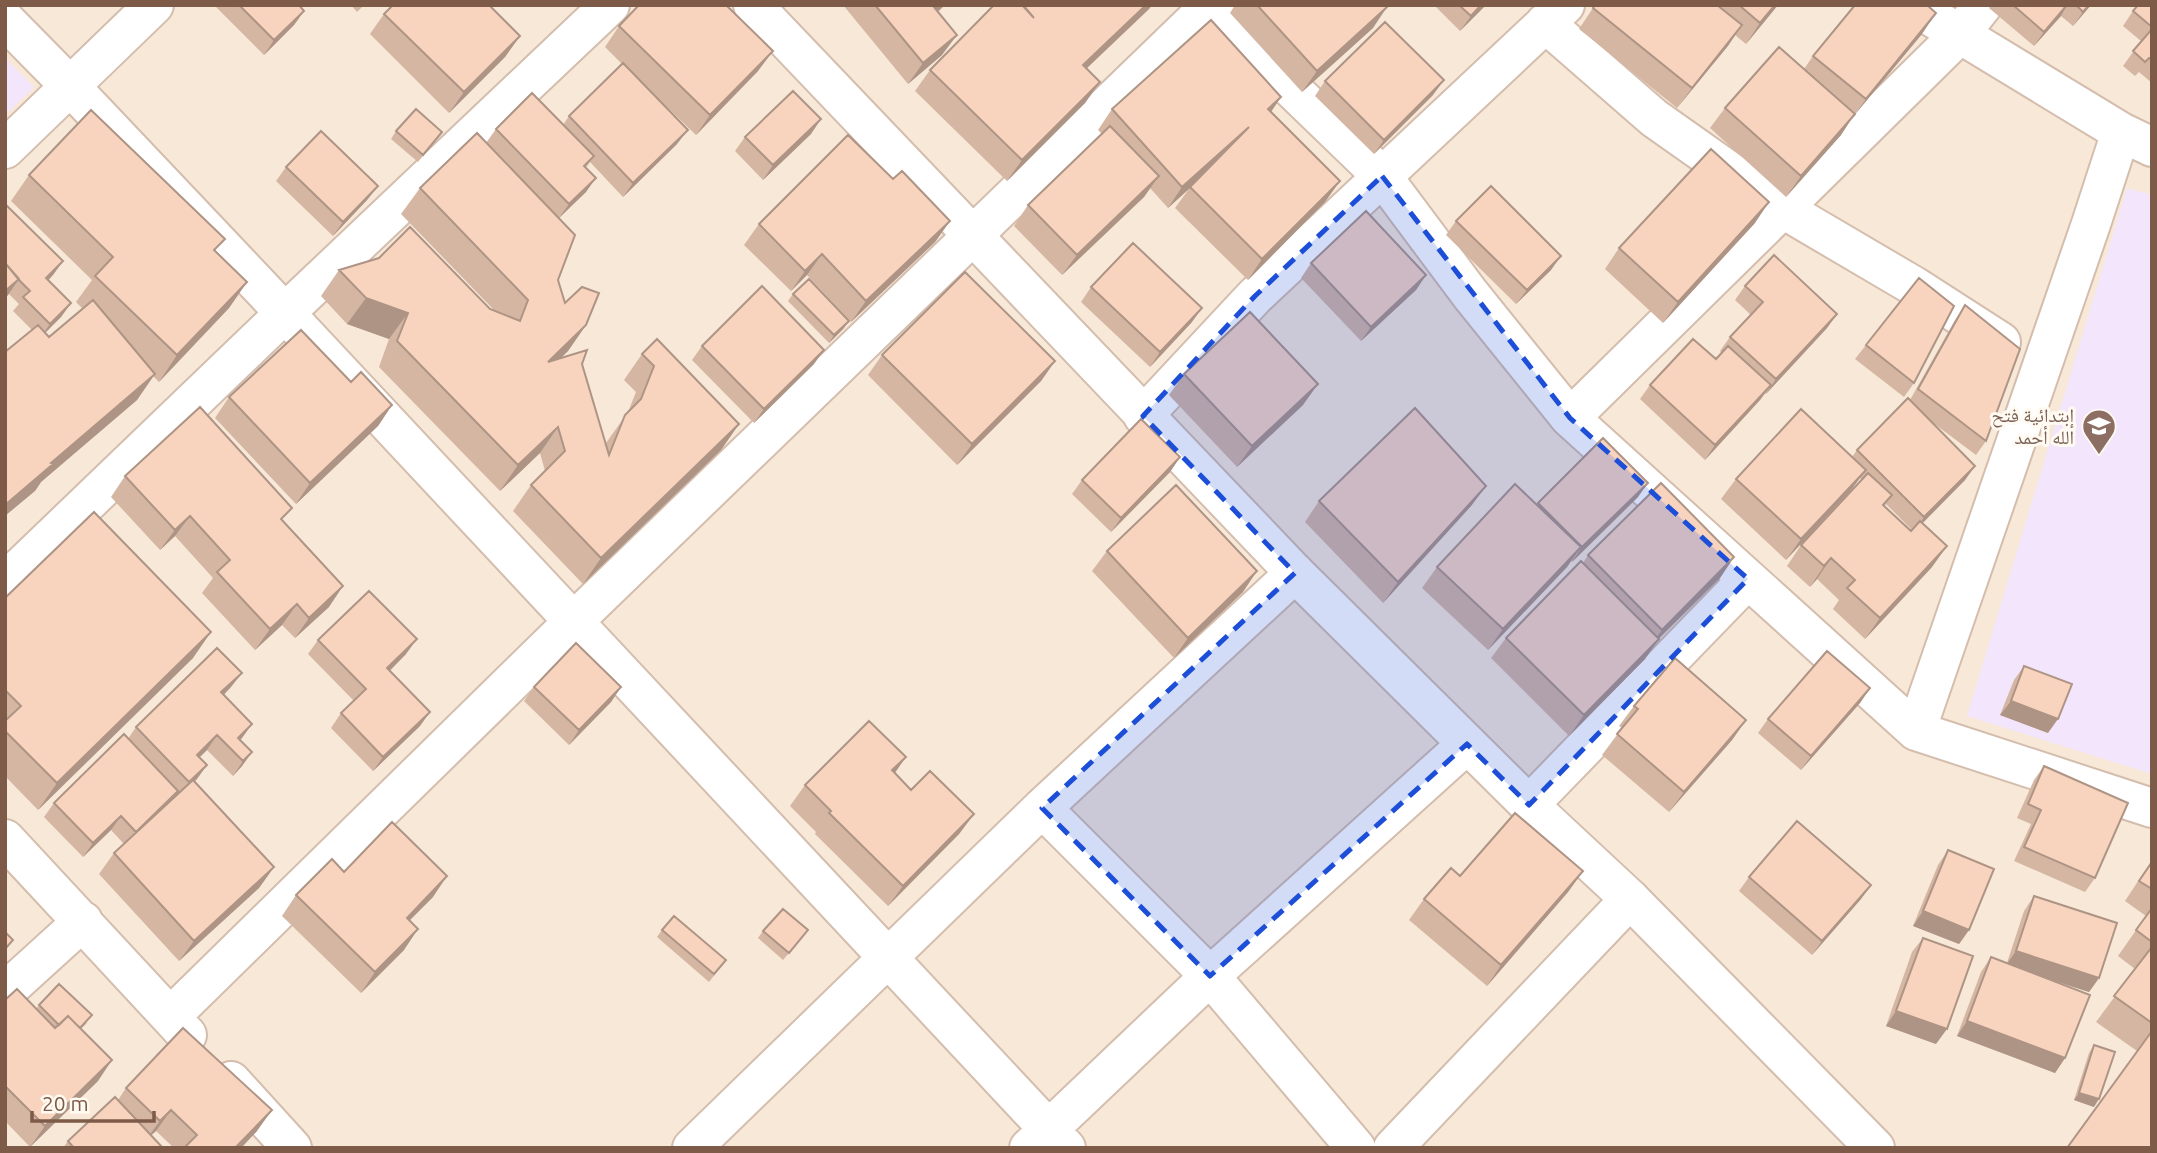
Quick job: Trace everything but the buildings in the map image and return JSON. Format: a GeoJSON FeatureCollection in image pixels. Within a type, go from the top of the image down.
{"type":"FeatureCollection","features":[{"type":"Feature","properties":{"kind":"street"},"geometry":{"type":"LineString","coordinates":[[5,149],[154,5]]}},
{"type":"Feature","properties":{"kind":"street"},"geometry":{"type":"LineString","coordinates":[[5,582],[610,5]]}},
{"type":"Feature","properties":{"kind":"street"},"geometry":{"type":"LineString","coordinates":[[753,5],[1295,573],[1466,744],[1630,899],[1875,1148]]}},
{"type":"Feature","properties":{"kind":"street"},"geometry":{"type":"LineString","coordinates":[[1912,5],[2136,140],[2091,224],[1916,731]]}},
{"type":"Feature","properties":{"kind":"street"},"geometry":{"type":"LineString","coordinates":[[1570,418],[1960,34],[1983,5]]}},
{"type":"Feature","properties":{"kind":"street"},"geometry":{"type":"LineString","coordinates":[[171,1016],[1208,6],[1382,176],[1470,294],[1570,418],[1916,731],[2152,808]]}},
{"type":"Feature","properties":{"kind":"street"},"geometry":{"type":"LineString","coordinates":[[1143,416],[1255,296],[1555,14],[1654,118],[1783,209],[1914,286],[2042,367]]}},
{"type":"Feature","properties":{"kind":"street"},"geometry":{"type":"LineString","coordinates":[[5,20],[285,313],[888,957],[1048,1142],[1210,976],[1466,744]]}},
{"type":"Feature","properties":{"kind":"street"},"geometry":{"type":"LineString","coordinates":[[692,1148],[1042,808],[1295,573]]}},
{"type":"Feature","properties":{"kind":"street"},"geometry":{"type":"LineString","coordinates":[[1529,805],[1748,579]]}},
{"type":"Feature","properties":{"kind":"street"},"geometry":{"type":"LineString","coordinates":[[1042,808],[1210,976],[1356,1148]]}},
{"type":"Feature","properties":{"kind":"street"},"geometry":{"type":"LineString","coordinates":[[5,839],[291,1148]]}},
{"type":"Feature","properties":{"kind":"street"},"geometry":{"type":"LineString","coordinates":[[1393,1148],[1630,899]]}},
{"type":"Feature","properties":{"kind":"street"},"geometry":{"type":"LineString","coordinates":[[5,992],[83,921]]}},
{"type":"Feature","properties":{"kind":"highlighted area"},"geometry":{"type":"Polygon","coordinates":[[[1382,176],[1570,418],[1748,579],[1529,805],[1467,744],[1210,976],[1042,808],[1295,573],[1143,416],[1255,296],[1382,176]]]}},
{"type":"Feature","properties":{"kind":"shaded area"},"geometry":{"type":"Polygon","coordinates":[[[5,5],[2152,5],[2152,1148],[5,1148],[5,5]]]}},
{"type":"Feature","properties":{"kind":"shaded area"},"geometry":{"type":"Polygon","coordinates":[[[5,58],[34,87],[5,115],[5,58]]]}},
{"type":"Feature","properties":{"kind":"shaded area","name":"إبتدائية فتح الله أحمد"},"geometry":{"type":"Polygon","coordinates":[[[2127,188],[2152,195],[2152,774],[1967,716],[2127,188]]]}},
{"type":"Feature","properties":{"kind":"place","name":"إبتدائية فتح الله أحمد"},"geometry":{"type":"Point","coordinates":[2099,456]}}]}
